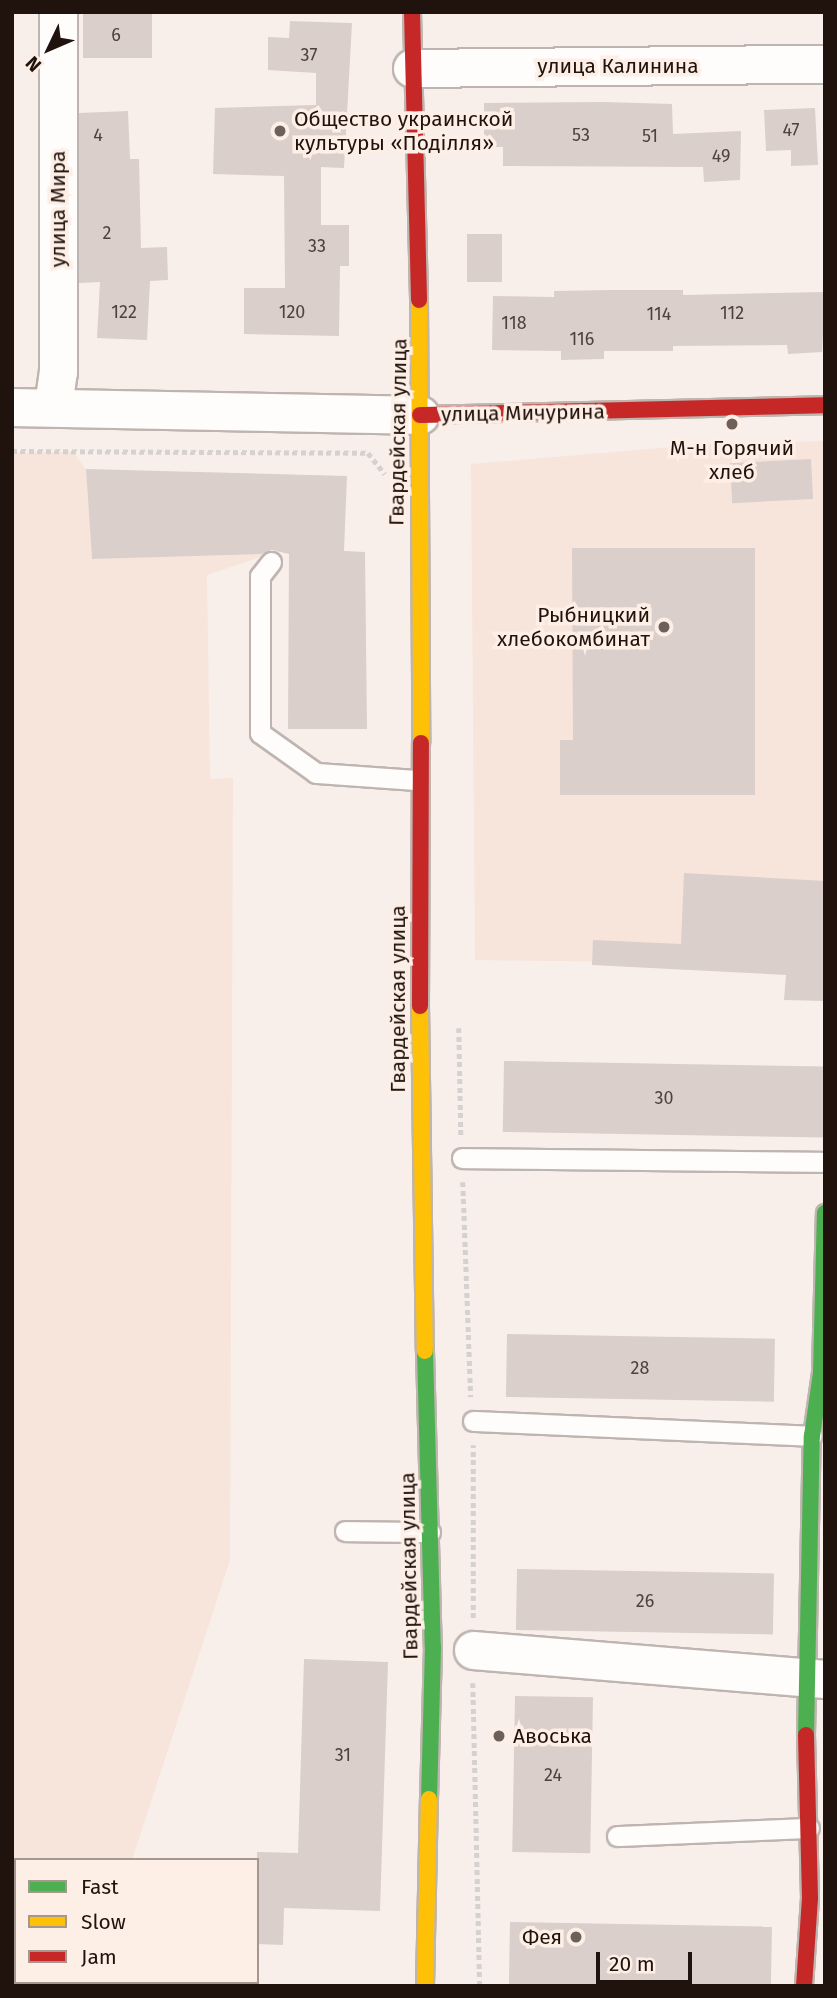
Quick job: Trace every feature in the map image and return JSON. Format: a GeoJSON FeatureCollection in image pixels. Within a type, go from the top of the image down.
{"type":"FeatureCollection","features":[{"type":"Feature","properties":{"kind":"street","name":"улица Мира"},"geometry":{"type":"LineString","coordinates":[[53,406],[58,372],[58,12]]}},
{"type":"Feature","properties":{"kind":"street","name":"Гвардейская улица"},"geometry":{"type":"LineString","coordinates":[[412,12],[419,415],[417,780],[420,1142],[433,1647],[425,1986]]}},
{"type":"Feature","properties":{"kind":"street","name":"улица Калинина"},"geometry":{"type":"LineString","coordinates":[[412,68],[825,64]]}},
{"type":"Feature","properties":{"kind":"street","name":"улица Мичурина"},"geometry":{"type":"LineString","coordinates":[[12,407],[419,415],[825,405]]}},
{"type":"Feature","properties":{"kind":"street"},"geometry":{"type":"LineString","coordinates":[[804,1986],[818,1898],[809,1828],[815,1678],[812,1436],[821,1373],[825,1213]]}},
{"type":"Feature","properties":{"kind":"street"},"geometry":{"type":"LineString","coordinates":[[473,1650],[815,1678]]}},
{"type":"Feature","properties":{"kind":"lane"},"geometry":{"type":"LineString","coordinates":[[271,562],[260,576],[260,733],[316,773],[417,780]]}},
{"type":"Feature","properties":{"kind":"lane"},"geometry":{"type":"LineString","coordinates":[[462,1158],[825,1162]]}},
{"type":"Feature","properties":{"kind":"lane"},"geometry":{"type":"LineString","coordinates":[[473,1421],[812,1436]]}},
{"type":"Feature","properties":{"kind":"lane"},"geometry":{"type":"LineString","coordinates":[[345,1531],[430,1531]]}},
{"type":"Feature","properties":{"kind":"lane"},"geometry":{"type":"LineString","coordinates":[[617,1836],[809,1828]]}},
{"type":"Feature","properties":{"kind":"path"},"geometry":{"type":"LineString","coordinates":[[12,451],[369,453],[386,475]]}},
{"type":"Feature","properties":{"kind":"path"},"geometry":{"type":"LineString","coordinates":[[458,1018],[473,1421],[473,1650],[480,1986]]}},
{"type":"Feature","properties":{"kind":"shaded area","name":"Рыбницкий хлебокомбинат"},"geometry":{"type":"Polygon","coordinates":[[[825,441],[825,964],[475,960],[471,464],[709,444],[825,441]]]}},
{"type":"Feature","properties":{"kind":"shaded area"},"geometry":{"type":"Polygon","coordinates":[[[73,452],[86,469],[92,559],[269,554],[207,575],[210,779],[233,778],[230,1560],[133,1858],[14,1858],[12,1954],[12,453],[73,452]]]}},
{"type":"Feature","properties":{"kind":"building"},"geometry":{"type":"Polygon","coordinates":[[[83,12],[152,12],[152,58],[83,58],[83,12]]]}},
{"type":"Feature","properties":{"kind":"building"},"geometry":{"type":"Polygon","coordinates":[[[290,21],[352,23],[344,168],[321,167],[321,225],[349,225],[349,266],[340,266],[339,336],[244,334],[244,288],[285,288],[284,176],[213,174],[215,108],[316,105],[316,73],[268,70],[268,37],[289,38],[290,21]]]}},
{"type":"Feature","properties":{"kind":"building"},"geometry":{"type":"Polygon","coordinates":[[[484,103],[672,104],[673,134],[741,131],[740,180],[704,182],[703,167],[503,166],[503,147],[484,147],[484,103]]]}},
{"type":"Feature","properties":{"kind":"building"},"geometry":{"type":"Polygon","coordinates":[[[815,108],[818,165],[791,166],[791,150],[766,151],[764,110],[815,108]]]}},
{"type":"Feature","properties":{"kind":"building"},"geometry":{"type":"Polygon","coordinates":[[[128,111],[130,159],[139,159],[141,248],[167,247],[168,280],[150,281],[147,340],[97,338],[100,282],[79,283],[79,113],[128,111]]]}},
{"type":"Feature","properties":{"kind":"building"},"geometry":{"type":"Polygon","coordinates":[[[467,234],[502,234],[502,282],[467,282],[467,234]]]}},
{"type":"Feature","properties":{"kind":"building"},"geometry":{"type":"Polygon","coordinates":[[[683,290],[683,295],[825,292],[822,352],[788,354],[787,345],[673,346],[673,351],[604,351],[604,359],[561,360],[561,351],[492,350],[493,296],[554,297],[554,291],[683,290]]]}},
{"type":"Feature","properties":{"kind":"building"},"geometry":{"type":"Polygon","coordinates":[[[811,459],[813,499],[732,503],[730,463],[811,459]]]}},
{"type":"Feature","properties":{"kind":"building"},"geometry":{"type":"Polygon","coordinates":[[[86,469],[347,476],[344,551],[365,552],[367,729],[288,729],[289,554],[272,550],[261,554],[92,559],[86,469]]]}},
{"type":"Feature","properties":{"kind":"building","name":"Рыбницкий хлебокомбинат"},"geometry":{"type":"Polygon","coordinates":[[[572,548],[755,548],[755,795],[560,795],[560,740],[573,740],[572,548]]]}},
{"type":"Feature","properties":{"kind":"building"},"geometry":{"type":"Polygon","coordinates":[[[684,873],[825,881],[825,1001],[784,1000],[786,975],[592,965],[593,940],[681,944],[684,873]]]}},
{"type":"Feature","properties":{"kind":"building"},"geometry":{"type":"Polygon","coordinates":[[[504,1061],[825,1067],[824,1138],[503,1132],[504,1061]]]}},
{"type":"Feature","properties":{"kind":"building"},"geometry":{"type":"Polygon","coordinates":[[[507,1334],[775,1339],[774,1402],[506,1397],[507,1334]]]}},
{"type":"Feature","properties":{"kind":"building"},"geometry":{"type":"Polygon","coordinates":[[[517,1569],[774,1573],[773,1634],[516,1630],[517,1569]]]}},
{"type":"Feature","properties":{"kind":"building"},"geometry":{"type":"Polygon","coordinates":[[[304,1659],[388,1662],[380,1911],[284,1908],[283,1945],[259,1944],[257,1852],[298,1853],[304,1659]]]}},
{"type":"Feature","properties":{"kind":"building"},"geometry":{"type":"Polygon","coordinates":[[[515,1696],[593,1697],[590,1853],[512,1852],[515,1696]]]}},
{"type":"Feature","properties":{"kind":"building"},"geometry":{"type":"Polygon","coordinates":[[[510,1922],[772,1927],[771,1986],[509,1986],[510,1922]]]}},
{"type":"Feature","properties":{"kind":"traffic: fast"},"geometry":{"type":"LineString","coordinates":[[806,1735],[812,1436],[821,1373],[825,1213]]}},
{"type":"Feature","properties":{"kind":"traffic: fast"},"geometry":{"type":"LineString","coordinates":[[425,1351],[433,1647],[429,1799]]}},
{"type":"Feature","properties":{"kind":"traffic: slow"},"geometry":{"type":"LineString","coordinates":[[419,300],[421,743]]}},
{"type":"Feature","properties":{"kind":"traffic: slow"},"geometry":{"type":"LineString","coordinates":[[420,1006],[425,1351]]}},
{"type":"Feature","properties":{"kind":"traffic: slow"},"geometry":{"type":"LineString","coordinates":[[425,1986],[429,1799]]}},
{"type":"Feature","properties":{"kind":"traffic: jam"},"geometry":{"type":"LineString","coordinates":[[412,12],[419,300]]}},
{"type":"Feature","properties":{"kind":"traffic: jam"},"geometry":{"type":"LineString","coordinates":[[420,415],[825,405]]}},
{"type":"Feature","properties":{"kind":"traffic: jam"},"geometry":{"type":"LineString","coordinates":[[420,1006],[421,743]]}},
{"type":"Feature","properties":{"kind":"traffic: jam"},"geometry":{"type":"LineString","coordinates":[[804,1986],[810,1898],[806,1735]]}},
{"type":"Feature","properties":{"kind":"place","name":"Общество украинской культуры «Поділля»"},"geometry":{"type":"Point","coordinates":[280,131]}},
{"type":"Feature","properties":{"kind":"place","name":"М-н Горячий хлеб"},"geometry":{"type":"Point","coordinates":[732,424]}},
{"type":"Feature","properties":{"kind":"place","name":"Рыбницкий хлебокомбинат"},"geometry":{"type":"Point","coordinates":[664,627]}},
{"type":"Feature","properties":{"kind":"place","name":"Авоська"},"geometry":{"type":"Point","coordinates":[499,1736]}},
{"type":"Feature","properties":{"kind":"place","name":"Фея"},"geometry":{"type":"Point","coordinates":[576,1937]}}]}
